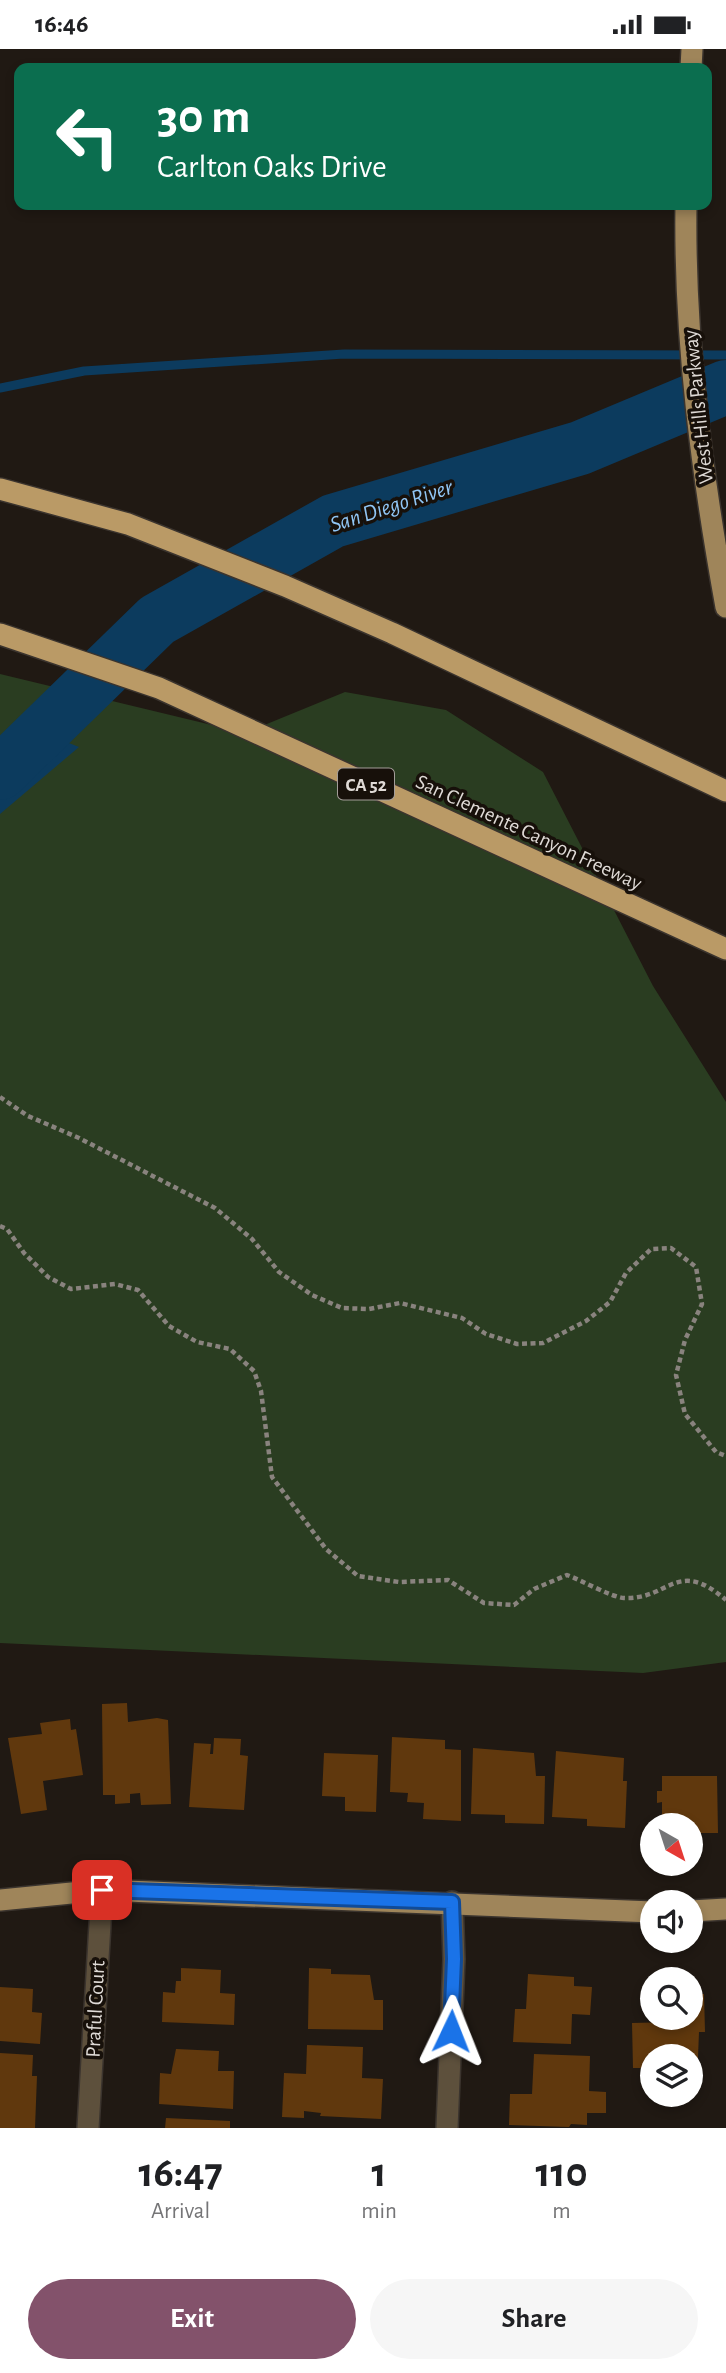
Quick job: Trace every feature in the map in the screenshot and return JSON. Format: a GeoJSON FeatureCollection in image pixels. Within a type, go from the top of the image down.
{"type":"FeatureCollection","features":[{"type":"Feature","properties":{"kind":"highway"},"geometry":{"type":"LineString","coordinates":[[0,489],[128,524],[285,586],[392,633],[726,791]]}},
{"type":"Feature","properties":{"kind":"highway","name":"San Clemente Canyon Freeway"},"geometry":{"type":"LineString","coordinates":[[0,634],[171,694],[726,949]]}},
{"type":"Feature","properties":{"kind":"main road","name":"West Hills Parkway"},"geometry":{"type":"LineString","coordinates":[[686,210],[691,349],[710,514],[726,607]]}},
{"type":"Feature","properties":{"kind":"main road"},"geometry":{"type":"LineString","coordinates":[[0,1900],[102,1890],[452,1902],[532,1909],[640,1912]]}},
{"type":"Feature","properties":{"kind":"main road"},"geometry":{"type":"LineString","coordinates":[[703,1910],[726,1909]]}},
{"type":"Feature","properties":{"kind":"street","name":"Praful Court"},"geometry":{"type":"LineString","coordinates":[[88,2128],[102,1890]]}},
{"type":"Feature","properties":{"kind":"street"},"geometry":{"type":"LineString","coordinates":[[447,2128],[454,1959],[452,1902]]}},
{"type":"Feature","properties":{"kind":"path"},"geometry":{"type":"LineString","coordinates":[[0,1097],[28,1116],[79,1138],[215,1208],[252,1239],[279,1272],[312,1296],[342,1308],[369,1309],[400,1303],[462,1318],[486,1334],[517,1345],[543,1343],[586,1321],[610,1302],[626,1273],[650,1249],[671,1248],[696,1267],[702,1304],[685,1340],[676,1375],[685,1414],[716,1452],[726,1456]]}},
{"type":"Feature","properties":{"kind":"path"},"geometry":{"type":"LineString","coordinates":[[0,1226],[7,1229],[48,1277],[71,1289],[115,1284],[138,1290],[169,1326],[197,1342],[230,1349],[254,1371],[261,1391],[272,1477],[326,1549],[358,1576],[399,1583],[448,1580],[484,1603],[514,1605],[534,1589],[567,1575],[623,1598],[653,1591],[678,1579],[700,1582],[726,1600]]}},
{"type":"Feature","properties":{"kind":"green space"},"geometry":{"type":"Polygon","coordinates":[[[0,674],[245,733],[345,692],[446,710],[543,772],[653,986],[726,1102],[726,1662],[643,1673],[0,1643],[0,674]]]}},
{"type":"Feature","properties":{"kind":"water"},"geometry":{"type":"Polygon","coordinates":[[[29,727],[79,747],[0,814],[0,752],[29,727]]]}},
{"type":"Feature","properties":{"kind":"building"},"geometry":{"type":"Polygon","coordinates":[[[127,1703],[128,1722],[157,1718],[168,1720],[171,1804],[141,1805],[140,1793],[130,1794],[130,1803],[115,1804],[115,1795],[103,1795],[102,1704],[127,1703]]]}},
{"type":"Feature","properties":{"kind":"building"},"geometry":{"type":"Polygon","coordinates":[[[70,1719],[71,1730],[76,1729],[83,1775],[43,1781],[47,1810],[21,1814],[8,1738],[42,1734],[40,1723],[70,1719]]]}},
{"type":"Feature","properties":{"kind":"building"},"geometry":{"type":"Polygon","coordinates":[[[392,1737],[445,1740],[445,1749],[461,1750],[461,1821],[423,1819],[424,1803],[407,1802],[408,1793],[390,1792],[392,1737]]]}},
{"type":"Feature","properties":{"kind":"building"},"geometry":{"type":"Polygon","coordinates":[[[214,1738],[241,1739],[240,1755],[248,1756],[244,1810],[189,1807],[194,1743],[211,1744],[210,1754],[213,1754],[214,1738]]]}},
{"type":"Feature","properties":{"kind":"building"},"geometry":{"type":"Polygon","coordinates":[[[473,1748],[534,1753],[536,1776],[545,1776],[544,1824],[505,1823],[505,1815],[471,1814],[473,1748]]]}},
{"type":"Feature","properties":{"kind":"building"},"geometry":{"type":"Polygon","coordinates":[[[556,1751],[624,1758],[623,1781],[627,1781],[625,1828],[587,1826],[587,1819],[552,1817],[556,1751]]]}},
{"type":"Feature","properties":{"kind":"building"},"geometry":{"type":"Polygon","coordinates":[[[324,1753],[378,1755],[376,1812],[345,1811],[345,1797],[322,1796],[324,1753]]]}},
{"type":"Feature","properties":{"kind":"building"},"geometry":{"type":"Polygon","coordinates":[[[662,1776],[717,1776],[718,1833],[704,1833],[704,1813],[662,1813],[662,1802],[657,1803],[657,1791],[662,1791],[662,1776]]]}},
{"type":"Feature","properties":{"kind":"building"},"geometry":{"type":"Polygon","coordinates":[[[181,1968],[221,1970],[220,1993],[235,1994],[234,2025],[162,2022],[163,1992],[175,1993],[176,1981],[181,1981],[181,1968]]]}},
{"type":"Feature","properties":{"kind":"building"},"geometry":{"type":"Polygon","coordinates":[[[309,1968],[331,1969],[331,1974],[370,1975],[374,2000],[383,2000],[383,2030],[308,2029],[309,1968]]]}},
{"type":"Feature","properties":{"kind":"building"},"geometry":{"type":"Polygon","coordinates":[[[528,1974],[574,1977],[574,1986],[592,1987],[590,2015],[572,2014],[571,2044],[513,2042],[515,2009],[526,2009],[528,1974]]]}},
{"type":"Feature","properties":{"kind":"building"},"geometry":{"type":"Polygon","coordinates":[[[0,1987],[33,1989],[32,2012],[42,2013],[40,2044],[0,2041],[0,1987]]]}},
{"type":"Feature","properties":{"kind":"building"},"geometry":{"type":"Polygon","coordinates":[[[704,1994],[705,2032],[699,2032],[699,2044],[640,2044],[640,2068],[633,2068],[632,2023],[640,2023],[640,2030],[703,2030],[704,1994]]]}},
{"type":"Feature","properties":{"kind":"building"},"geometry":{"type":"Polygon","coordinates":[[[307,2045],[363,2047],[362,2078],[383,2079],[381,2119],[320,2116],[321,2113],[304,2111],[304,2118],[282,2117],[284,2073],[306,2074],[307,2045]]]}},
{"type":"Feature","properties":{"kind":"building"},"geometry":{"type":"Polygon","coordinates":[[[176,2049],[219,2051],[218,2071],[234,2071],[233,2109],[159,2104],[160,2073],[171,2074],[176,2049]]]}},
{"type":"Feature","properties":{"kind":"building"},"geometry":{"type":"Polygon","coordinates":[[[0,2053],[33,2055],[32,2076],[37,2076],[35,2128],[0,2128],[0,2053]]]}},
{"type":"Feature","properties":{"kind":"building"},"geometry":{"type":"Polygon","coordinates":[[[534,2054],[590,2056],[589,2091],[606,2092],[606,2113],[587,2113],[587,2125],[509,2125],[510,2094],[532,2094],[534,2054]]]}},
{"type":"Feature","properties":{"kind":"building"},"geometry":{"type":"Polygon","coordinates":[[[166,2118],[230,2121],[230,2128],[165,2128],[166,2118]]]}},
{"type":"Feature","properties":{"kind":"waterway"},"geometry":{"type":"LineString","coordinates":[[0,388],[84,371],[344,354],[726,355]]}},
{"type":"Feature","properties":{"kind":"waterway","name":"San Diego River"},"geometry":{"type":"LineString","coordinates":[[0,773],[157,620],[333,521],[580,448],[726,387]]}},
{"type":"Feature","properties":{"kind":"route"},"geometry":{"type":"LineString","coordinates":[[102,1890],[452,1902],[454,1959],[451,2031]]}}]}
